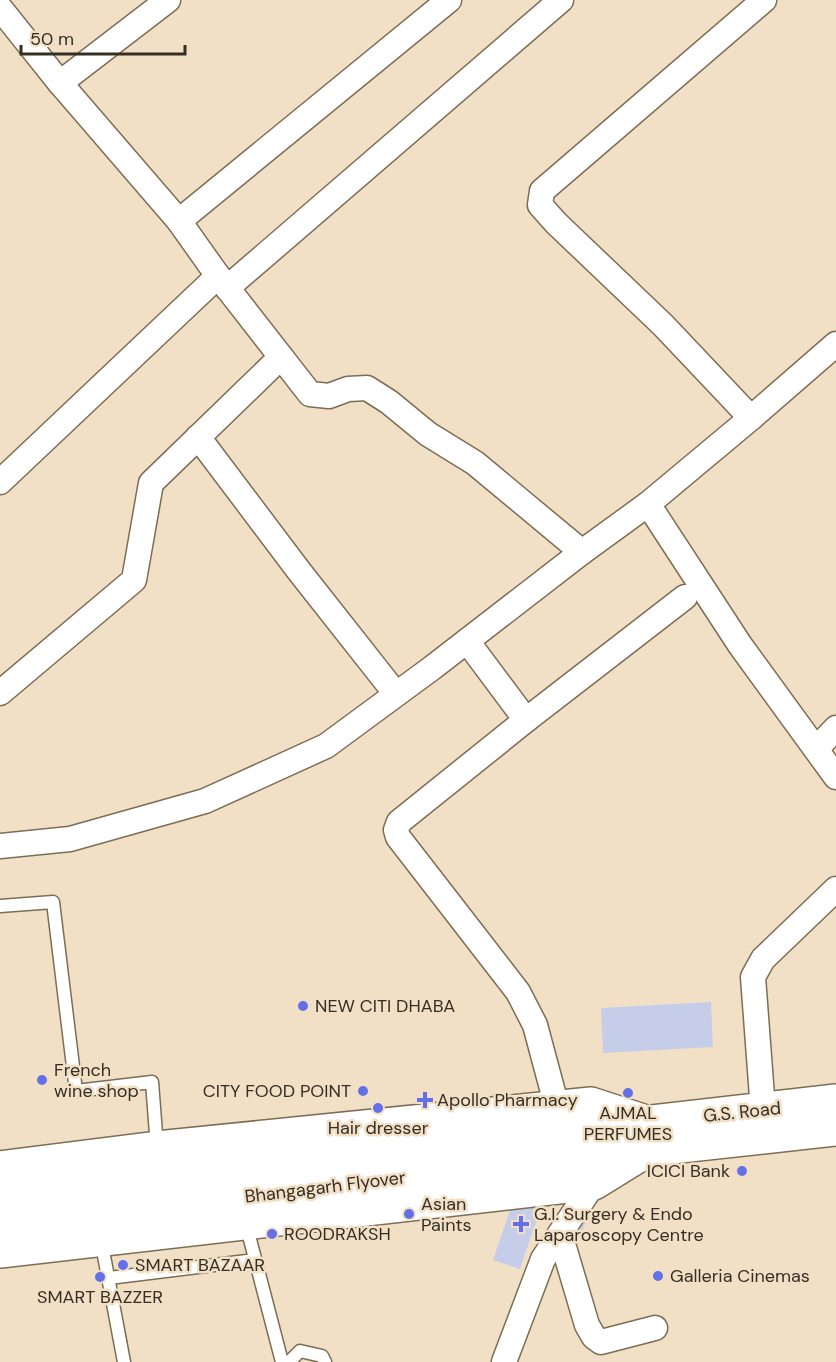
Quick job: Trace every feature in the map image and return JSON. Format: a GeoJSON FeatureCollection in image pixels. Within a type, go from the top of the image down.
{"type":"FeatureCollection","features":[{"type":"Feature","properties":{"kind":"main road","name":"G.S. Road"},"geometry":{"type":"LineString","coordinates":[[649,1136],[763,1110],[836,1101]]}},
{"type":"Feature","properties":{"kind":"main road"},"geometry":{"type":"LineString","coordinates":[[0,1168],[157,1148],[591,1104],[649,1136]]}},
{"type":"Feature","properties":{"kind":"main road","name":"G.S. Road"},"geometry":{"type":"LineString","coordinates":[[649,1136],[836,1129]]}},
{"type":"Feature","properties":{"kind":"main road"},"geometry":{"type":"LineString","coordinates":[[0,1251],[103,1250],[251,1244],[592,1156],[649,1136]]}},
{"type":"Feature","properties":{"kind":"main road","name":"Bhangagarh Flyover"},"geometry":{"type":"LineString","coordinates":[[0,1226],[592,1156],[649,1136]]}},
{"type":"Feature","properties":{"kind":"main road","name":"Bhangagarh Flyover"},"geometry":{"type":"LineString","coordinates":[[0,1196],[592,1156]]}},
{"type":"Feature","properties":{"kind":"street"},"geometry":{"type":"LineString","coordinates":[[60,83],[168,0]]}},
{"type":"Feature","properties":{"kind":"street"},"geometry":{"type":"LineString","coordinates":[[179,221],[449,0]]}},
{"type":"Feature","properties":{"kind":"street"},"geometry":{"type":"LineString","coordinates":[[0,482],[222,282],[561,0]]}},
{"type":"Feature","properties":{"kind":"street"},"geometry":{"type":"LineString","coordinates":[[751,418],[663,325],[540,205],[542,190],[764,0]]}},
{"type":"Feature","properties":{"kind":"street"},"geometry":{"type":"LineString","coordinates":[[0,8],[60,83],[179,221],[222,282],[310,394],[329,396],[348,389],[367,388],[389,402],[428,434],[475,463],[582,552]]}},
{"type":"Feature","properties":{"kind":"street"},"geometry":{"type":"LineString","coordinates":[[0,846],[70,839],[205,801],[326,746],[648,504],[836,344]]}},
{"type":"Feature","properties":{"kind":"street"},"geometry":{"type":"LineString","coordinates":[[0,693],[134,580],[151,483],[281,357]]}},
{"type":"Feature","properties":{"kind":"street"},"geometry":{"type":"LineString","coordinates":[[198,437],[396,694]]}},
{"type":"Feature","properties":{"kind":"street"},"geometry":{"type":"LineString","coordinates":[[648,504],[740,645],[829,739],[836,777]]}},
{"type":"Feature","properties":{"kind":"street"},"geometry":{"type":"LineString","coordinates":[[557,1107],[535,1025],[518,992],[398,837],[396,830],[399,822],[685,597]]}},
{"type":"Feature","properties":{"kind":"street"},"geometry":{"type":"LineString","coordinates":[[467,641],[526,720]]}},
{"type":"Feature","properties":{"kind":"street"},"geometry":{"type":"LineString","coordinates":[[763,1110],[753,977],[763,958],[836,889]]}},
{"type":"Feature","properties":{"kind":"street"},"geometry":{"type":"LineString","coordinates":[[504,1362],[543,1259],[560,1234],[592,1156]]}},
{"type":"Feature","properties":{"kind":"street"},"geometry":{"type":"LineString","coordinates":[[560,1234],[587,1325],[594,1337],[601,1342],[655,1328]]}},
{"type":"Feature","properties":{"kind":"lane"},"geometry":{"type":"LineString","coordinates":[[0,906],[53,902],[76,1091],[152,1082],[157,1148]]}},
{"type":"Feature","properties":{"kind":"lane"},"geometry":{"type":"LineString","coordinates":[[109,1278],[251,1244],[282,1362]]}},
{"type":"Feature","properties":{"kind":"lane"},"geometry":{"type":"LineString","coordinates":[[103,1250],[124,1362]]}},
{"type":"Feature","properties":{"kind":"lane"},"geometry":{"type":"LineString","coordinates":[[289,1362],[300,1351],[322,1356],[325,1362]]}},
{"type":"Feature","properties":{"kind":"building"},"geometry":{"type":"Polygon","coordinates":[[[711,1002],[713,1047],[603,1053],[601,1008],[711,1002]]]}},
{"type":"Feature","properties":{"kind":"building"},"geometry":{"type":"Polygon","coordinates":[[[514,1198],[541,1207],[520,1269],[493,1260],[514,1198]]]}},
{"type":"Feature","properties":{"kind":"building"},"geometry":{"type":"Polygon","coordinates":[[[571,1217],[588,1219],[577,1239],[565,1239],[571,1217]]]}},
{"type":"Feature","properties":{"kind":"place","name":"NEW CITI DHABA"},"geometry":{"type":"Point","coordinates":[303,1006]}},
{"type":"Feature","properties":{"kind":"place","name":"French wine shop"},"geometry":{"type":"Point","coordinates":[42,1080]}},
{"type":"Feature","properties":{"kind":"place","name":"CITY FOOD POINT"},"geometry":{"type":"Point","coordinates":[363,1091]}},
{"type":"Feature","properties":{"kind":"place","name":"AJMAL PERFUMES"},"geometry":{"type":"Point","coordinates":[628,1093]}},
{"type":"Feature","properties":{"kind":"place","name":"Apollo Pharmacy"},"geometry":{"type":"Point","coordinates":[425,1100]}},
{"type":"Feature","properties":{"kind":"place","name":"Hair dresser"},"geometry":{"type":"Point","coordinates":[378,1108]}},
{"type":"Feature","properties":{"kind":"place","name":"ICICI Bank"},"geometry":{"type":"Point","coordinates":[742,1171]}},
{"type":"Feature","properties":{"kind":"place","name":"Asian Paints"},"geometry":{"type":"Point","coordinates":[409,1214]}},
{"type":"Feature","properties":{"kind":"place","name":"G.I. Surgery & Endo Laparoscopy Centre"},"geometry":{"type":"Point","coordinates":[521,1224]}},
{"type":"Feature","properties":{"kind":"place","name":"ROODRAKSH"},"geometry":{"type":"Point","coordinates":[272,1234]}},
{"type":"Feature","properties":{"kind":"place","name":"SMART BAZAAR"},"geometry":{"type":"Point","coordinates":[123,1265]}},
{"type":"Feature","properties":{"kind":"place","name":"Galleria Cinemas"},"geometry":{"type":"Point","coordinates":[658,1276]}},
{"type":"Feature","properties":{"kind":"place","name":"SMART BAZZER"},"geometry":{"type":"Point","coordinates":[100,1277]}}]}
